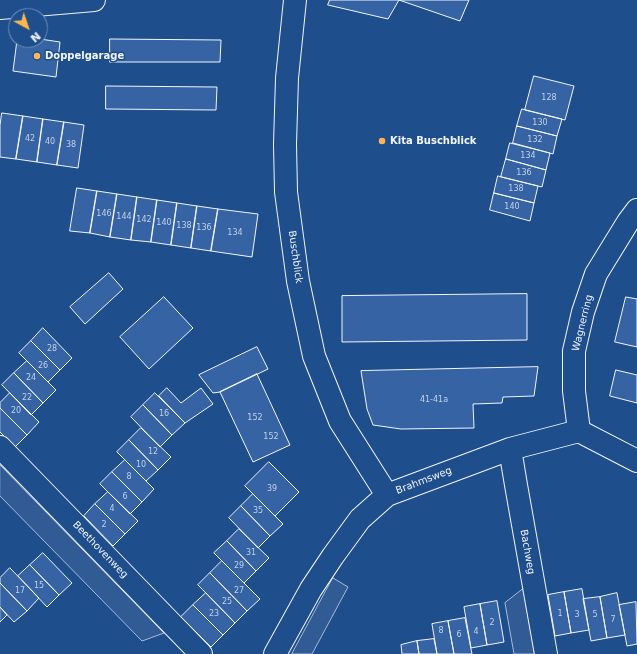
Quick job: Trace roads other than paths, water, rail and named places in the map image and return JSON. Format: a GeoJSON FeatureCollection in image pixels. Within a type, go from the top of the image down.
{"type":"FeatureCollection","features":[{"type":"Feature","properties":{"kind":"street"},"geometry":{"type":"LineString","coordinates":[[0,8],[94,0]]}},
{"type":"Feature","properties":{"kind":"street","name":"Buschblick"},"geometry":{"type":"LineString","coordinates":[[295,0],[287,78],[285,144],[286,192],[298,281],[314,356],[340,421],[387,495]]}},
{"type":"Feature","properties":{"kind":"street","name":"Wagnerring"},"geometry":{"type":"LineString","coordinates":[[579,431],[574,391],[574,351],[584,312],[596,274],[637,210]]}},
{"type":"Feature","properties":{"kind":"street"},"geometry":{"type":"LineString","coordinates":[[579,431],[637,461]]}},
{"type":"Feature","properties":{"kind":"street","name":"Brahmsweg"},"geometry":{"type":"LineString","coordinates":[[275,654],[311,589],[333,556],[360,519],[387,495],[510,449],[579,431]]}},
{"type":"Feature","properties":{"kind":"street","name":"Beethovenweg"},"geometry":{"type":"LineString","coordinates":[[0,447],[201,654]]}},
{"type":"Feature","properties":{"kind":"street","name":"Bachweg"},"geometry":{"type":"LineString","coordinates":[[510,449],[546,654]]}},
{"type":"Feature","properties":{"kind":"place","name":"Doppelgarage"},"geometry":{"type":"Point","coordinates":[37,56]}},
{"type":"Feature","properties":{"kind":"place","name":"Kita Buschblick"},"geometry":{"type":"Point","coordinates":[382,141]}}]}
